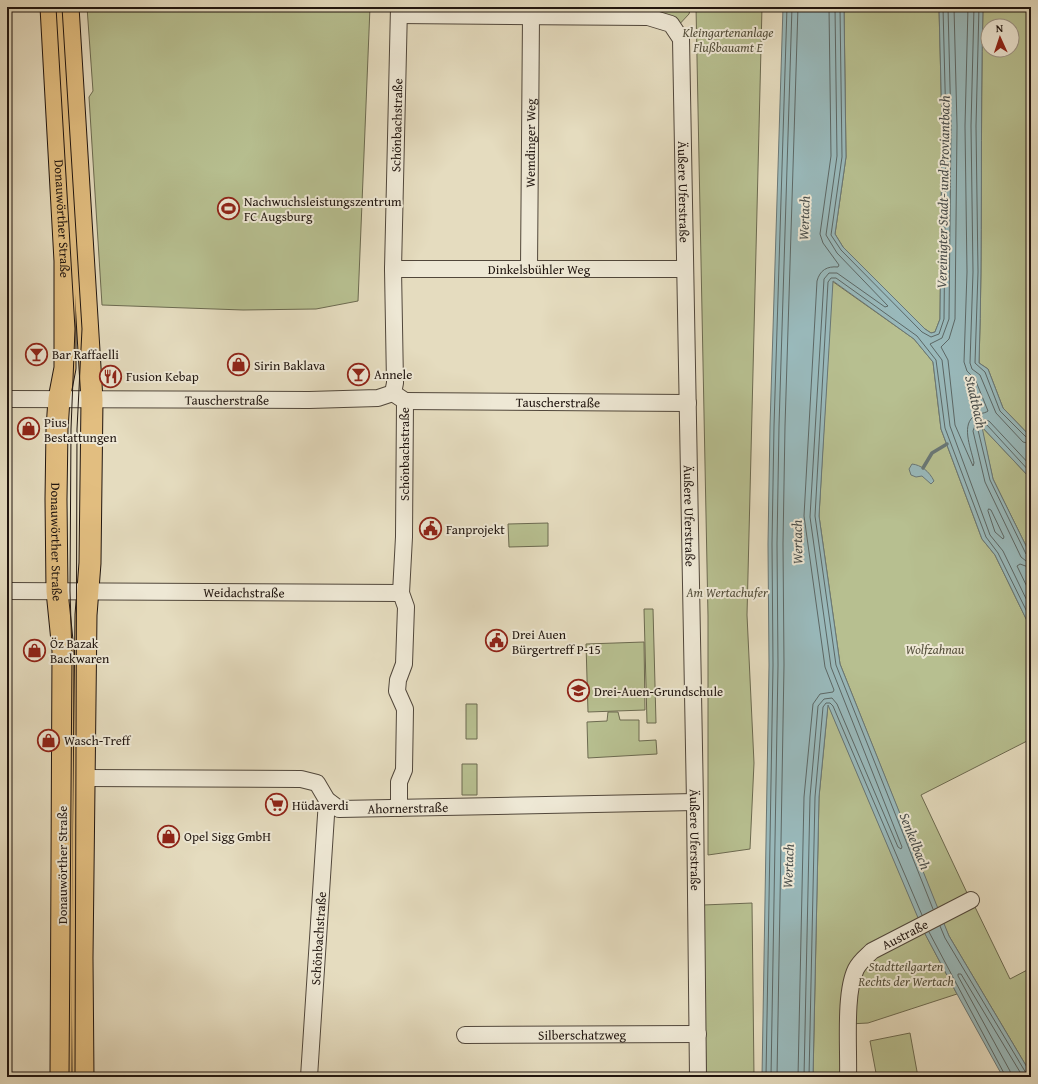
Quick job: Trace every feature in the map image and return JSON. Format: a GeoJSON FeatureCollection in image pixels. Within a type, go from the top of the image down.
{"type":"FeatureCollection","features":[{"type":"Feature","properties":{"kind":"main road","name":"Donauwörther Straße"},"geometry":{"type":"LineString","coordinates":[[51,7],[65,261],[65,368],[59,399],[56,484],[57,591],[63,651],[62,1077]]}},
{"type":"Feature","properties":{"kind":"main road","name":"Donauwörther Straße"},"geometry":{"type":"LineString","coordinates":[[68,7],[92,400],[90,555],[87,592],[82,958],[84,1077]]}},
{"type":"Feature","properties":{"kind":"street"},"geometry":{"type":"LineString","coordinates":[[399,11],[531,16]]}},
{"type":"Feature","properties":{"kind":"street","name":"Schönbachstraße"},"geometry":{"type":"LineString","coordinates":[[399,11],[393,269],[395,383],[399,397],[404,537],[402,544],[401,593],[406,607],[404,664],[398,680],[397,691],[404,709],[404,770],[399,782],[399,808]]}},
{"type":"Feature","properties":{"kind":"street","name":"Äußere Uferstraße"},"geometry":{"type":"LineString","coordinates":[[531,16],[648,17],[671,24],[681,39],[695,802],[698,1077]]}},
{"type":"Feature","properties":{"kind":"street","name":"Wemdinger Weg"},"geometry":{"type":"LineString","coordinates":[[529,269],[531,16]]}},
{"type":"Feature","properties":{"kind":"street","name":"Dinkelsbühler Weg"},"geometry":{"type":"LineString","coordinates":[[393,269],[685,269]]}},
{"type":"Feature","properties":{"kind":"street","name":"Tauscherstraße"},"geometry":{"type":"LineString","coordinates":[[7,399],[309,400],[399,397],[688,403]]}},
{"type":"Feature","properties":{"kind":"street","name":"Weidachstraße"},"geometry":{"type":"LineString","coordinates":[[7,591],[401,593]]}},
{"type":"Feature","properties":{"kind":"street"},"geometry":{"type":"LineString","coordinates":[[85,778],[301,779],[317,783],[327,800]]}},
{"type":"Feature","properties":{"kind":"street","name":"Schönbachstraße"},"geometry":{"type":"LineString","coordinates":[[309,1077],[327,800]]}},
{"type":"Feature","properties":{"kind":"street","name":"Ahornerstraße"},"geometry":{"type":"LineString","coordinates":[[327,800],[340,809],[695,802]]}},
{"type":"Feature","properties":{"kind":"street","name":"Austraße"},"geometry":{"type":"LineString","coordinates":[[848,1077],[850,995],[852,981],[861,960],[872,951],[971,900]]}},
{"type":"Feature","properties":{"kind":"street","name":"Silberschatzweg"},"geometry":{"type":"LineString","coordinates":[[465,1035],[698,1034]]}},
{"type":"Feature","properties":{"kind":"green space","name":"Nachwuchsleistungszentrum FC Augsburg"},"geometry":{"type":"Polygon","coordinates":[[[87,7],[370,7],[358,301],[316,309],[243,310],[102,305],[89,97],[93,91],[87,7]]]}},
{"type":"Feature","properties":{"kind":"green space"},"geometry":{"type":"Polygon","coordinates":[[[399,7],[691,7],[689,14],[675,29],[671,24],[399,7]]]}},
{"type":"Feature","properties":{"kind":"green space","name":"Kleingartenanlage Flußbauamt E"},"geometry":{"type":"Polygon","coordinates":[[[696,7],[762,7],[747,615],[754,763],[750,849],[708,855],[708,616],[696,7]]]}},
{"type":"Feature","properties":{"kind":"green space"},"geometry":{"type":"Polygon","coordinates":[[[844,7],[939,7],[942,126],[940,319],[935,332],[931,333],[925,329],[843,247],[835,234],[846,157],[844,7]]]}},
{"type":"Feature","properties":{"kind":"green space"},"geometry":{"type":"Polygon","coordinates":[[[983,7],[1031,7],[1031,437],[1003,408],[988,369],[979,363],[982,58],[1020,58],[1020,18],[983,18],[983,7]]]}},
{"type":"Feature","properties":{"kind":"green space","name":"Wolfzahnau"},"geometry":{"type":"Polygon","coordinates":[[[832,281],[914,339],[933,362],[941,429],[982,539],[995,555],[1031,629],[1031,739],[921,795],[968,895],[938,910],[840,664],[819,516],[832,281]]]}},
{"type":"Feature","properties":{"kind":"green space"},"geometry":{"type":"Polygon","coordinates":[[[981,426],[1031,479],[1031,556],[993,479],[981,426]]]}},
{"type":"Feature","properties":{"kind":"green space"},"geometry":{"type":"Polygon","coordinates":[[[548,523],[548,546],[509,547],[508,524],[548,523]]]}},
{"type":"Feature","properties":{"kind":"green space"},"geometry":{"type":"Polygon","coordinates":[[[644,609],[653,609],[656,723],[647,723],[644,609]]]}},
{"type":"Feature","properties":{"kind":"green space"},"geometry":{"type":"Polygon","coordinates":[[[644,642],[645,710],[588,712],[586,644],[644,642]]]}},
{"type":"Feature","properties":{"kind":"green space"},"geometry":{"type":"Polygon","coordinates":[[[466,704],[477,704],[477,739],[466,739],[466,704]]]}},
{"type":"Feature","properties":{"kind":"green space"},"geometry":{"type":"Polygon","coordinates":[[[828,704],[919,919],[857,956],[843,1077],[813,1077],[819,797],[828,704]]]}},
{"type":"Feature","properties":{"kind":"green space"},"geometry":{"type":"Polygon","coordinates":[[[608,712],[618,712],[620,720],[639,720],[639,741],[656,740],[657,754],[588,758],[587,722],[607,721],[608,712]]]}},
{"type":"Feature","properties":{"kind":"green space"},"geometry":{"type":"Polygon","coordinates":[[[462,764],[477,764],[477,795],[462,795],[462,764]]]}},
{"type":"Feature","properties":{"kind":"green space"},"geometry":{"type":"Polygon","coordinates":[[[752,903],[754,1077],[706,1077],[703,905],[752,903]]]}},
{"type":"Feature","properties":{"kind":"green space"},"geometry":{"type":"Polygon","coordinates":[[[975,907],[1010,979],[1031,968],[1031,1074],[949,936],[943,923],[975,907]]]}},
{"type":"Feature","properties":{"kind":"green space","name":"Stadtteilgarten Rechts der Wertach"},"geometry":{"type":"Polygon","coordinates":[[[921,926],[957,994],[868,1023],[849,1024],[855,970],[921,926]]]}},
{"type":"Feature","properties":{"kind":"green space"},"geometry":{"type":"Polygon","coordinates":[[[910,1033],[918,1077],[868,1077],[867,1075],[876,1073],[870,1041],[910,1033]]]}},
{"type":"Feature","properties":{"kind":"water"},"geometry":{"type":"Polygon","coordinates":[[[783,7],[844,7],[846,157],[835,234],[843,247],[925,329],[931,333],[935,332],[940,319],[942,126],[939,7],[983,7],[983,18],[980,18],[980,58],[982,58],[979,363],[988,369],[1003,408],[1031,437],[1031,479],[982,427],[993,479],[1031,556],[1031,629],[995,555],[982,539],[941,429],[933,362],[914,339],[833,281],[819,516],[840,664],[949,936],[1031,1074],[1031,1077],[1003,1077],[957,994],[924,932],[828,705],[819,797],[813,1077],[762,1077],[769,665],[768,544],[770,426],[783,7]]]}},
{"type":"Feature","properties":{"kind":"water"},"geometry":{"type":"Polygon","coordinates":[[[912,464],[924,469],[930,474],[934,481],[931,484],[922,476],[916,477],[911,475],[909,469],[912,464]]]}},
{"type":"Feature","properties":{"kind":"waterway"},"geometry":{"type":"LineString","coordinates":[[923,468],[932,453],[947,444]]}},
{"type":"Feature","properties":{"kind":"tram line"},"geometry":{"type":"LineString","coordinates":[[56,7],[75,329],[71,429],[70,591],[72,655],[69,1077]]}},
{"type":"Feature","properties":{"kind":"tram line"},"geometry":{"type":"LineString","coordinates":[[62,7],[82,329],[77,429],[75,1077]]}},
{"type":"Feature","properties":{"kind":"place","name":"Nachwuchsleistungszentrum FC Augsburg"},"geometry":{"type":"Point","coordinates":[229,208]}},
{"type":"Feature","properties":{"kind":"place","name":"Bar Raffaelli"},"geometry":{"type":"Point","coordinates":[37,354]}},
{"type":"Feature","properties":{"kind":"place","name":"Sirin Baklava"},"geometry":{"type":"Point","coordinates":[239,365]}},
{"type":"Feature","properties":{"kind":"place","name":"Annele"},"geometry":{"type":"Point","coordinates":[358,374]}},
{"type":"Feature","properties":{"kind":"place","name":"Fusion Kebap"},"geometry":{"type":"Point","coordinates":[110,376]}},
{"type":"Feature","properties":{"kind":"place","name":"Pius Bestattungen"},"geometry":{"type":"Point","coordinates":[28,429]}},
{"type":"Feature","properties":{"kind":"place","name":"Fanprojekt"},"geometry":{"type":"Point","coordinates":[431,529]}},
{"type":"Feature","properties":{"kind":"place","name":"Drei Auen Bürgertreff P-15"},"geometry":{"type":"Point","coordinates":[496,641]}},
{"type":"Feature","properties":{"kind":"place","name":"Öz Bazak Backwaren"},"geometry":{"type":"Point","coordinates":[34,650]}},
{"type":"Feature","properties":{"kind":"place","name":"Drei-Auen-Grundschule"},"geometry":{"type":"Point","coordinates":[579,691]}},
{"type":"Feature","properties":{"kind":"place","name":"Wasch-Treff"},"geometry":{"type":"Point","coordinates":[49,740]}},
{"type":"Feature","properties":{"kind":"place","name":"Hüdaverdi"},"geometry":{"type":"Point","coordinates":[277,805]}},
{"type":"Feature","properties":{"kind":"place","name":"Opel Sigg GmbH"},"geometry":{"type":"Point","coordinates":[168,836]}},
{"type":"Feature","properties":{"kind":"water label","name":"Vereinigter Stadt- und Proviantbach"},"geometry":{"type":"Point","coordinates":[943,192]}},
{"type":"Feature","properties":{"kind":"water label","name":"Wertach"},"geometry":{"type":"Point","coordinates":[804,218]}},
{"type":"Feature","properties":{"kind":"water label","name":"Stadtbach"},"geometry":{"type":"Point","coordinates":[976,402]}},
{"type":"Feature","properties":{"kind":"water label","name":"Wertach"},"geometry":{"type":"Point","coordinates":[797,542]}},
{"type":"Feature","properties":{"kind":"water label","name":"Senkelbach"},"geometry":{"type":"Point","coordinates":[915,841]}},
{"type":"Feature","properties":{"kind":"water label","name":"Wertach"},"geometry":{"type":"Point","coordinates":[788,866]}},
{"type":"Feature","properties":{"kind":"park label","name":"Am Wertachufer"},"geometry":{"type":"Point","coordinates":[727,592]}}]}
